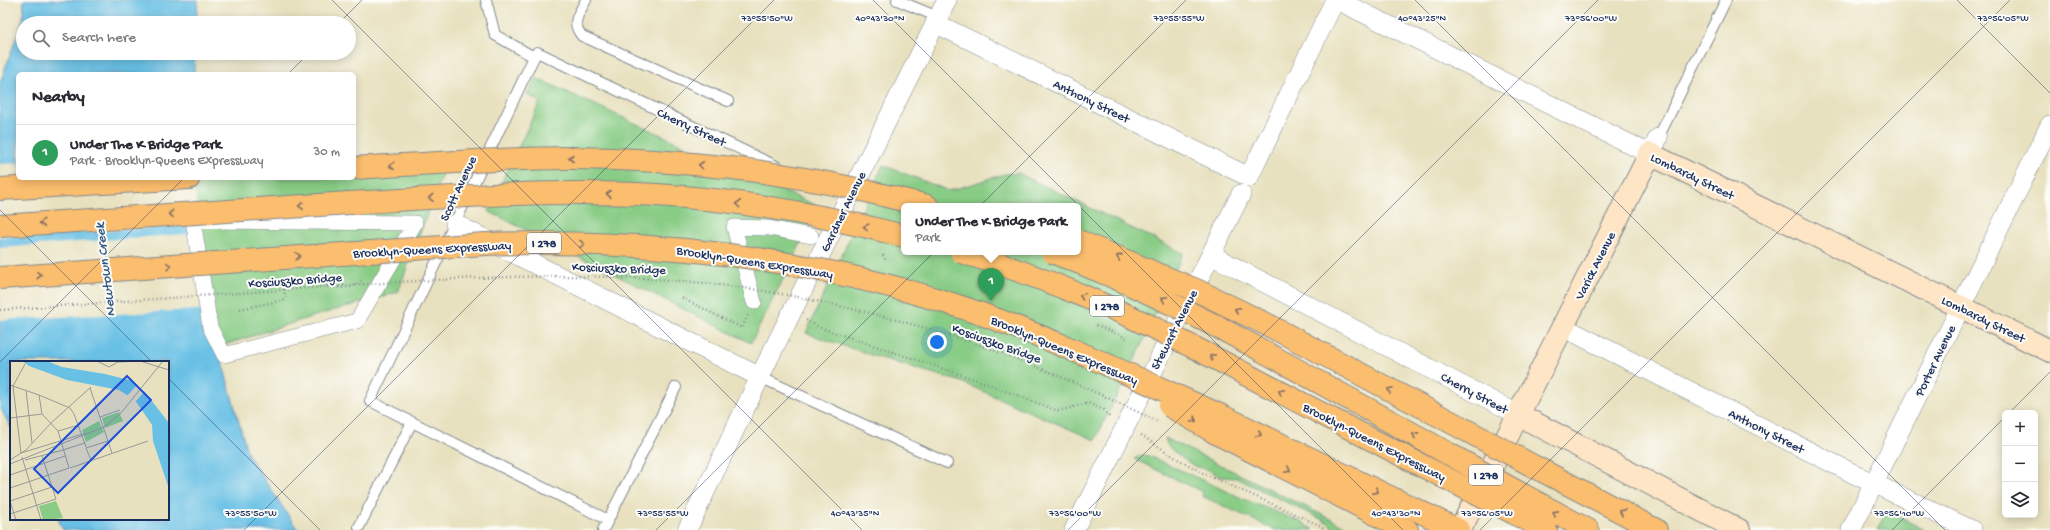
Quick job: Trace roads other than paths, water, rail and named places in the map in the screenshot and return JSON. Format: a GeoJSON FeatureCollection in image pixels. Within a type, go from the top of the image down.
{"type":"FeatureCollection","features":[{"type":"Feature","properties":{"kind":"highway"},"geometry":{"type":"LineString","coordinates":[[356,168],[541,158],[662,161],[794,177],[864,190],[915,203]]}},
{"type":"Feature","properties":{"kind":"highway"},"geometry":{"type":"LineString","coordinates":[[0,189],[155,180]]}},
{"type":"Feature","properties":{"kind":"highway"},"geometry":{"type":"LineString","coordinates":[[0,226],[478,195],[563,193],[657,195],[725,203],[799,213],[901,235]]}},
{"type":"Feature","properties":{"kind":"highway","name":"Brooklyn-Queens Expressway"},"geometry":{"type":"LineString","coordinates":[[0,278],[465,245],[543,242],[632,245],[690,250],[752,258],[856,278],[963,308],[1075,352],[1220,425],[1459,530]]}},
{"type":"Feature","properties":{"kind":"highway"},"geometry":{"type":"LineString","coordinates":[[1081,242],[1196,290],[1272,327],[1656,530]]}},
{"type":"Feature","properties":{"kind":"highway","name":"Brooklyn-Queens Expressway"},"geometry":{"type":"LineString","coordinates":[[970,255],[1029,275],[1090,299],[1166,334],[1440,475],[1519,504],[1546,530]]}},
{"type":"Feature","properties":{"kind":"highway","name":"I 278"},"geometry":{"type":"LineString","coordinates":[[1060,255],[1105,272],[1162,298],[1261,350],[1449,454],[1519,504],[1588,530]]}},
{"type":"Feature","properties":{"kind":"highway"},"geometry":{"type":"LineString","coordinates":[[1220,425],[1407,530]]}},
{"type":"Feature","properties":{"kind":"main road","name":"Lombardy Street"},"geometry":{"type":"LineString","coordinates":[[1654,146],[2050,351]]}},
{"type":"Feature","properties":{"kind":"main road","name":"Varick Avenue"},"geometry":{"type":"LineString","coordinates":[[1459,530],[1520,415],[1654,146]]}},
{"type":"Feature","properties":{"kind":"main road","name":"Cherry Street"},"geometry":{"type":"LineString","coordinates":[[1520,415],[1739,530]]}},
{"type":"Feature","properties":{"kind":"street","name":"Lombardy Street"},"geometry":{"type":"LineString","coordinates":[[1336,0],[1654,146]]}},
{"type":"Feature","properties":{"kind":"street","name":"Stewart Avenue"},"geometry":{"type":"LineString","coordinates":[[1079,528],[1124,427],[1245,186],[1336,0]]}},
{"type":"Feature","properties":{"kind":"street","name":"Anthony Street"},"geometry":{"type":"LineString","coordinates":[[940,13],[1245,186]]}},
{"type":"Feature","properties":{"kind":"street","name":"Gardner Avenue"},"geometry":{"type":"LineString","coordinates":[[687,530],[760,377],[940,13]]}},
{"type":"Feature","properties":{"kind":"street","name":"Porter Avenue"},"geometry":{"type":"LineString","coordinates":[[1851,530],[2049,128]]}},
{"type":"Feature","properties":{"kind":"street","name":"Cherry Street"},"geometry":{"type":"LineString","coordinates":[[778,167],[847,200]]}},
{"type":"Feature","properties":{"kind":"street"},"geometry":{"type":"LineString","coordinates":[[193,220],[416,223],[357,321],[224,355],[210,327],[193,220]]}},
{"type":"Feature","properties":{"kind":"street"},"geometry":{"type":"LineString","coordinates":[[455,224],[760,377]]}},
{"type":"Feature","properties":{"kind":"street"},"geometry":{"type":"LineString","coordinates":[[754,302],[734,227],[769,228],[811,236]]}},
{"type":"Feature","properties":{"kind":"street","name":"Cherry Street"},"geometry":{"type":"LineString","coordinates":[[1211,254],[1520,415]]}},
{"type":"Feature","properties":{"kind":"street","name":"Anthony Street"},"geometry":{"type":"LineString","coordinates":[[1563,327],[1874,483],[1972,530]]}},
{"type":"Feature","properties":{"kind":"lane","name":"Cherry Street"},"geometry":{"type":"LineString","coordinates":[[486,0],[495,35],[778,167]]}},
{"type":"Feature","properties":{"kind":"lane"},"geometry":{"type":"LineString","coordinates":[[586,0],[575,21],[576,30],[582,36],[728,101]]}},
{"type":"Feature","properties":{"kind":"lane"},"geometry":{"type":"LineString","coordinates":[[897,0],[940,13]]}},
{"type":"Feature","properties":{"kind":"lane","name":"Varick Avenue"},"geometry":{"type":"LineString","coordinates":[[1654,146],[1726,0]]}},
{"type":"Feature","properties":{"kind":"lane","name":"Scott Avenue"},"geometry":{"type":"LineString","coordinates":[[412,422],[370,401],[536,55]]}},
{"type":"Feature","properties":{"kind":"lane"},"geometry":{"type":"LineString","coordinates":[[760,377],[947,463]]}},
{"type":"Feature","properties":{"kind":"lane"},"geometry":{"type":"LineString","coordinates":[[603,530],[676,387]]}},
{"type":"Feature","properties":{"kind":"lane"},"geometry":{"type":"LineString","coordinates":[[360,527],[412,422],[608,520]]}},
{"type":"Feature","properties":{"kind":"water"},"geometry":{"type":"Polygon","coordinates":[[[24,0],[198,0],[197,16],[23,16],[24,0]]]}},
{"type":"Feature","properties":{"kind":"water","name":"Newtown Creek"},"geometry":{"type":"Polygon","coordinates":[[[16,38],[16,60],[195,60],[194,72],[16,72],[16,180],[190,180],[218,347],[248,455],[298,530],[63,530],[58,520],[169,520],[169,361],[10,361],[10,426],[0,407],[0,83],[16,38]]]}},
{"type":"Feature","properties":{"kind":"place","name":"Under The K Bridge Park"},"geometry":{"type":"Point","coordinates":[991,301]}}]}
